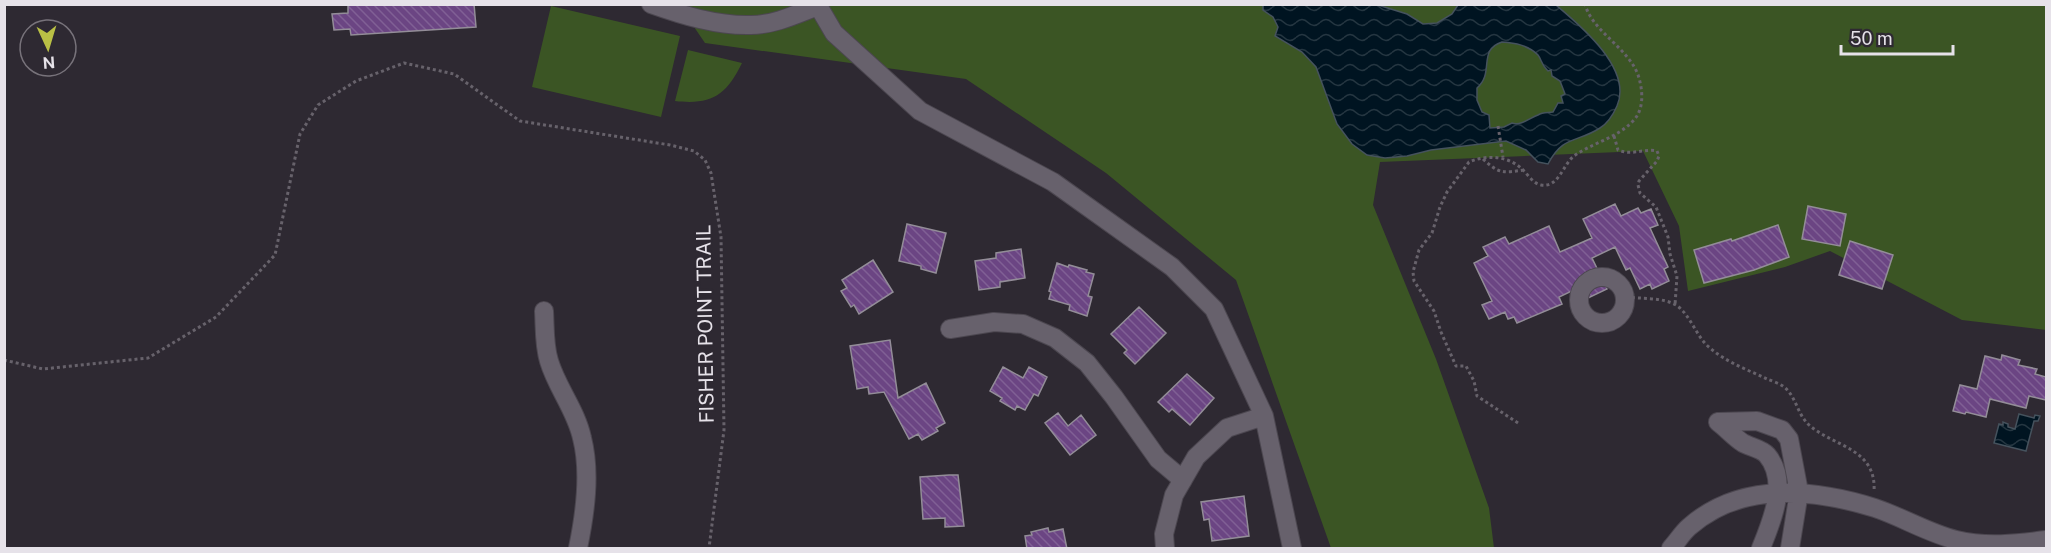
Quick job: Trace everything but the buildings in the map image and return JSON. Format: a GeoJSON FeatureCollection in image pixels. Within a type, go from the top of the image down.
{"type":"FeatureCollection","features":[{"type":"Feature","properties":{"kind":"street"},"geometry":{"type":"LineString","coordinates":[[651,4],[700,12],[714,22],[752,25],[787,18],[818,5],[834,33],[920,111],[1053,182],[1172,267],[1214,309],[1264,416],[1292,549]]}},
{"type":"Feature","properties":{"kind":"street"},"geometry":{"type":"LineString","coordinates":[[544,311],[545,342],[549,362],[573,411],[582,437],[586,464],[585,497],[578,549]]}},
{"type":"Feature","properties":{"kind":"street"},"geometry":{"type":"LineString","coordinates":[[950,329],[994,322],[1023,324],[1054,338],[1086,363],[1114,397],[1158,459],[1183,480]]}},
{"type":"Feature","properties":{"kind":"street"},"geometry":{"type":"LineString","coordinates":[[1165,549],[1164,534],[1174,495],[1196,457],[1227,428],[1264,416]]}},
{"type":"Feature","properties":{"kind":"street"},"geometry":{"type":"LineString","coordinates":[[1761,549],[1772,520],[1778,492],[1774,467],[1766,453],[1742,442],[1718,422],[1757,421],[1782,430],[1789,440],[1799,492],[1790,549]]}},
{"type":"Feature","properties":{"kind":"street"},"geometry":{"type":"LineString","coordinates":[[1671,549],[1688,528],[1711,511],[1743,498],[1778,492],[1822,495],[1869,507],[1956,540],[2009,545],[2046,540]]}},
{"type":"Feature","properties":{"kind":"path"},"geometry":{"type":"LineString","coordinates":[[1518,423],[1477,396],[1474,381],[1466,366],[1456,366],[1434,311],[1414,281],[1416,260],[1419,250],[1432,233],[1440,207],[1448,192],[1469,162],[1503,157],[1516,163],[1540,185],[1553,182],[1571,158],[1614,136],[1634,121],[1640,111],[1642,100],[1639,76],[1635,66],[1599,27],[1585,4]]}},
{"type":"Feature","properties":{"kind":"path","name":"FISHER POINT TRAIL"},"geometry":{"type":"LineString","coordinates":[[4,360],[43,369],[148,358],[216,317],[275,255],[300,134],[318,105],[356,81],[404,63],[454,74],[520,121],[670,145],[694,152],[705,160],[711,173],[721,237],[724,430],[709,549]]}},
{"type":"Feature","properties":{"kind":"path"},"geometry":{"type":"LineString","coordinates":[[1498,126],[1503,157]]}},
{"type":"Feature","properties":{"kind":"path"},"geometry":{"type":"LineString","coordinates":[[1614,136],[1618,150],[1635,153],[1652,150],[1657,151],[1659,156],[1658,161],[1638,185],[1640,193],[1656,207],[1668,237],[1670,254],[1677,276],[1675,305]]}},
{"type":"Feature","properties":{"kind":"path"},"geometry":{"type":"LineString","coordinates":[[1483,159],[1494,170],[1503,173],[1524,170]]}},
{"type":"Feature","properties":{"kind":"path"},"geometry":{"type":"LineString","coordinates":[[1626,297],[1658,300],[1675,305],[1685,314],[1709,348],[1731,362],[1784,387],[1794,399],[1798,411],[1808,424],[1822,435],[1856,450],[1869,466],[1875,491],[1869,507]]}},
{"type":"Feature","properties":{"kind":"green space"},"geometry":{"type":"Polygon","coordinates":[[[679,5],[2046,5],[2046,330],[1962,320],[1830,251],[1785,267],[1688,291],[1679,226],[1643,151],[1380,162],[1373,205],[1436,359],[1489,508],[1494,548],[1331,548],[1236,280],[1106,173],[966,79],[705,43],[679,5]]]}},
{"type":"Feature","properties":{"kind":"green space"},"geometry":{"type":"Polygon","coordinates":[[[551,6],[680,36],[661,117],[532,87],[551,6]]]}},
{"type":"Feature","properties":{"kind":"green space"},"geometry":{"type":"Polygon","coordinates":[[[688,50],[742,63],[730,83],[716,96],[698,101],[675,101],[688,50]]]}},
{"type":"Feature","properties":{"kind":"water"},"geometry":{"type":"Polygon","coordinates":[[[1263,5],[1378,5],[1407,14],[1423,24],[1437,23],[1452,14],[1458,5],[1556,5],[1591,36],[1611,63],[1618,78],[1620,92],[1617,106],[1603,126],[1559,148],[1548,164],[1538,162],[1526,150],[1506,141],[1431,150],[1407,156],[1385,158],[1367,155],[1352,144],[1337,124],[1316,67],[1302,52],[1275,36],[1278,27],[1273,17],[1263,10],[1263,5]],[[1502,42],[1490,50],[1485,76],[1477,88],[1477,100],[1482,112],[1489,115],[1490,128],[1504,127],[1542,113],[1553,112],[1558,103],[1563,103],[1561,96],[1565,94],[1560,81],[1552,76],[1551,70],[1546,69],[1538,55],[1526,47],[1502,42]]]}},
{"type":"Feature","properties":{"kind":"water"},"geometry":{"type":"Polygon","coordinates":[[[2019,414],[2034,418],[2035,415],[2040,416],[2038,421],[2034,421],[2026,451],[1994,443],[1999,424],[2003,425],[2003,422],[2015,429],[2019,414]]]}}]}
